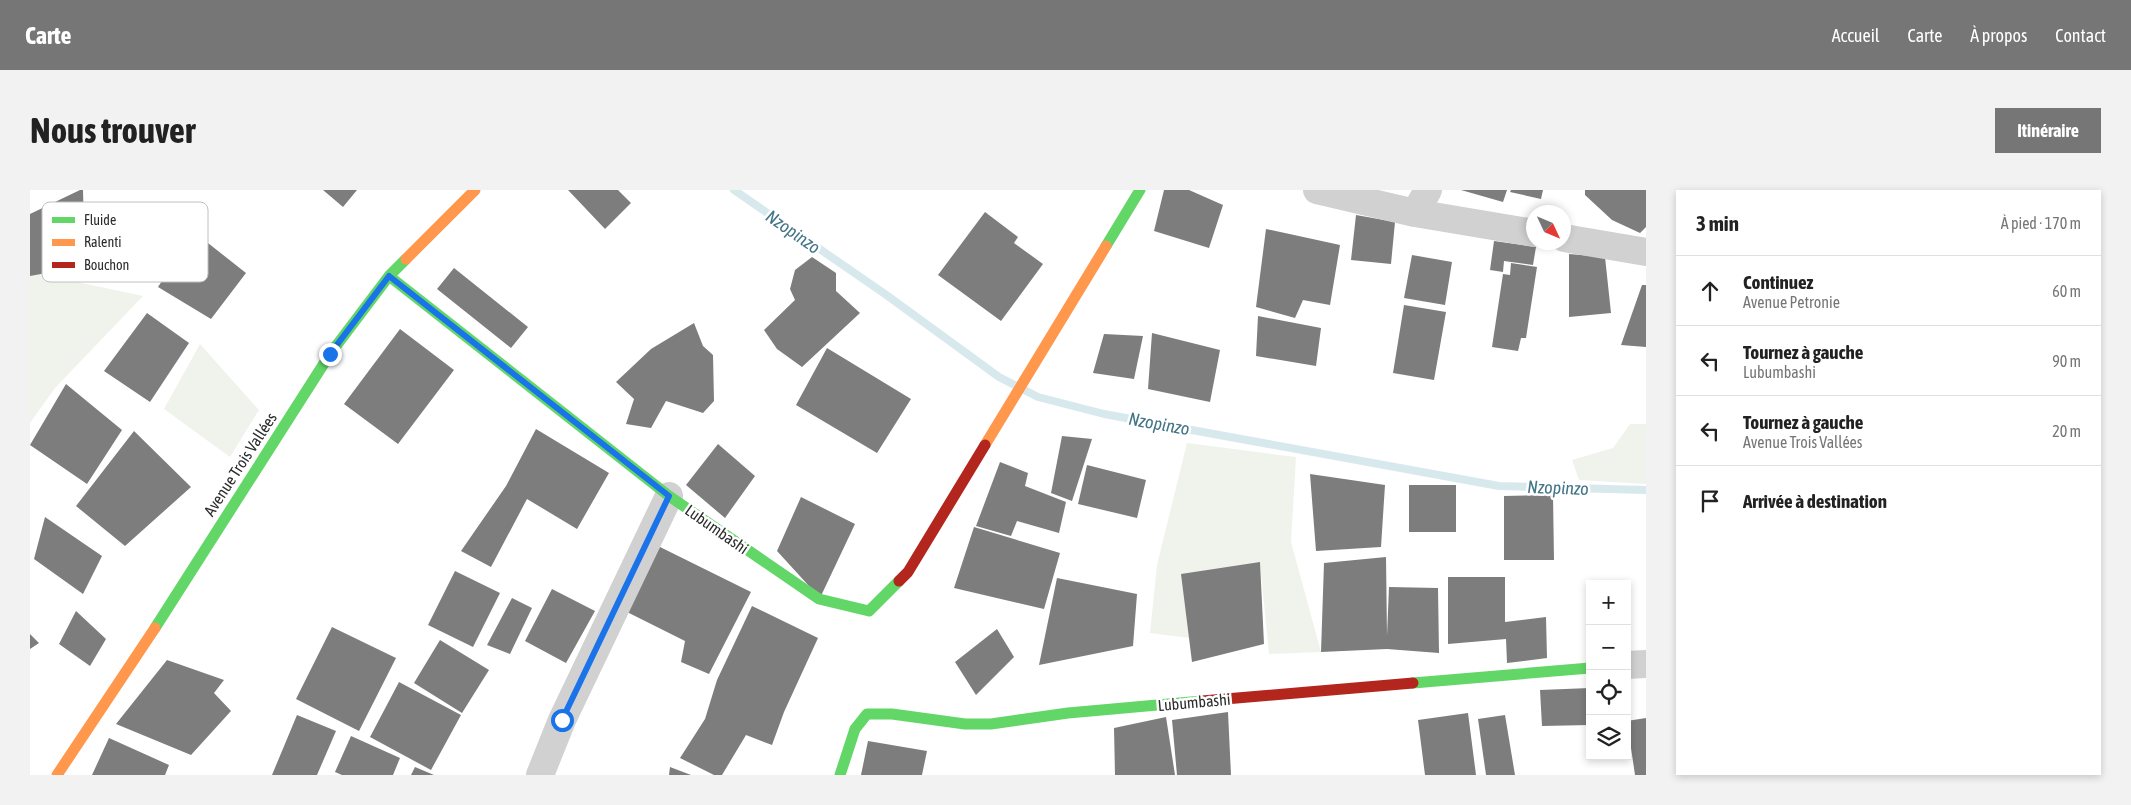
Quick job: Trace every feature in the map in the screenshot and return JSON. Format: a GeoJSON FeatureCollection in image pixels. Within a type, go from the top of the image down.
{"type":"FeatureCollection","features":[{"type":"Feature","properties":{"kind":"street","name":"Avenue Trois Vallées"},"geometry":{"type":"LineString","coordinates":[[57,775],[108,701],[330,354],[389,276],[475,190]]}},
{"type":"Feature","properties":{"kind":"street","name":"Lubumbashi"},"geometry":{"type":"LineString","coordinates":[[389,276],[669,496],[819,599],[869,611],[908,572],[1039,360],[1140,190]]}},
{"type":"Feature","properties":{"kind":"street"},"geometry":{"type":"LineString","coordinates":[[1317,190],[1421,202],[1526,231]]}},
{"type":"Feature","properties":{"kind":"street"},"geometry":{"type":"LineString","coordinates":[[1571,239],[1646,252]]}},
{"type":"Feature","properties":{"kind":"street"},"geometry":{"type":"LineString","coordinates":[[540,775],[562,720],[669,496]]}},
{"type":"Feature","properties":{"kind":"street"},"geometry":{"type":"LineString","coordinates":[[1631,665],[1646,664]]}},
{"type":"Feature","properties":{"kind":"street","name":"Lubumbashi"},"geometry":{"type":"LineString","coordinates":[[840,775],[855,729],[867,714],[891,712],[965,724],[986,725],[1068,713],[1586,668]]}},
{"type":"Feature","properties":{"kind":"shaded area"},"geometry":{"type":"Polygon","coordinates":[[[30,272],[42,275],[42,282],[77,282],[143,296],[55,388],[30,423],[30,272]]]}},
{"type":"Feature","properties":{"kind":"shaded area"},"geometry":{"type":"Polygon","coordinates":[[[200,344],[259,410],[230,457],[164,409],[200,344]]]}},
{"type":"Feature","properties":{"kind":"shaded area"},"geometry":{"type":"Polygon","coordinates":[[[1630,424],[1646,424],[1646,484],[1579,480],[1572,460],[1613,448],[1630,424]]]}},
{"type":"Feature","properties":{"kind":"shaded area"},"geometry":{"type":"Polygon","coordinates":[[[1187,443],[1296,457],[1291,542],[1321,652],[1269,654],[1260,563],[1190,638],[1150,633],[1157,565],[1187,443]]]}},
{"type":"Feature","properties":{"kind":"building"},"geometry":{"type":"Polygon","coordinates":[[[80,190],[83,190],[83,202],[55,202],[80,190]]]}},
{"type":"Feature","properties":{"kind":"building"},"geometry":{"type":"Polygon","coordinates":[[[323,190],[357,190],[343,207],[323,190]]]}},
{"type":"Feature","properties":{"kind":"building"},"geometry":{"type":"Polygon","coordinates":[[[568,190],[618,190],[631,203],[605,229],[568,190]]]}},
{"type":"Feature","properties":{"kind":"building"},"geometry":{"type":"Polygon","coordinates":[[[1164,190],[1189,190],[1223,205],[1209,248],[1154,231],[1164,190]]]}},
{"type":"Feature","properties":{"kind":"building"},"geometry":{"type":"Polygon","coordinates":[[[1461,190],[1507,190],[1503,202],[1461,190]]]}},
{"type":"Feature","properties":{"kind":"building"},"geometry":{"type":"Polygon","coordinates":[[[1511,190],[1543,190],[1541,199],[1510,192],[1511,190]]]}},
{"type":"Feature","properties":{"kind":"building"},"geometry":{"type":"Polygon","coordinates":[[[1585,190],[1646,190],[1646,227],[1640,233],[1612,220],[1585,195],[1585,190]]]}},
{"type":"Feature","properties":{"kind":"building"},"geometry":{"type":"Polygon","coordinates":[[[42,208],[42,274],[30,276],[30,214],[42,208]]]}},
{"type":"Feature","properties":{"kind":"building"},"geometry":{"type":"Polygon","coordinates":[[[985,212],[1018,237],[1014,243],[1043,264],[1001,321],[938,275],[985,212]]]}},
{"type":"Feature","properties":{"kind":"building"},"geometry":{"type":"Polygon","coordinates":[[[1356,215],[1395,222],[1391,264],[1351,260],[1356,215]]]}},
{"type":"Feature","properties":{"kind":"building"},"geometry":{"type":"Polygon","coordinates":[[[1266,229],[1340,245],[1330,305],[1303,300],[1295,318],[1256,307],[1266,229]]]}},
{"type":"Feature","properties":{"kind":"building"},"geometry":{"type":"Polygon","coordinates":[[[1494,241],[1526,246],[1526,250],[1536,250],[1533,265],[1504,261],[1503,272],[1490,270],[1494,241]]]}},
{"type":"Feature","properties":{"kind":"building"},"geometry":{"type":"Polygon","coordinates":[[[208,243],[246,273],[211,319],[158,287],[161,282],[208,282],[208,243]]]}},
{"type":"Feature","properties":{"kind":"building"},"geometry":{"type":"Polygon","coordinates":[[[1569,254],[1605,257],[1611,313],[1569,317],[1569,254]]]}},
{"type":"Feature","properties":{"kind":"building"},"geometry":{"type":"Polygon","coordinates":[[[1412,255],[1452,262],[1445,305],[1404,298],[1412,255]]]}},
{"type":"Feature","properties":{"kind":"building"},"geometry":{"type":"Polygon","coordinates":[[[812,257],[836,273],[836,291],[860,313],[802,367],[777,349],[764,330],[795,300],[790,289],[795,270],[812,257]]]}},
{"type":"Feature","properties":{"kind":"building"},"geometry":{"type":"Polygon","coordinates":[[[1511,263],[1537,267],[1526,338],[1521,338],[1518,351],[1492,347],[1503,274],[1510,275],[1511,263]]]}},
{"type":"Feature","properties":{"kind":"building"},"geometry":{"type":"Polygon","coordinates":[[[454,268],[528,327],[511,348],[437,289],[454,268]]]}},
{"type":"Feature","properties":{"kind":"building"},"geometry":{"type":"Polygon","coordinates":[[[1642,285],[1646,285],[1646,347],[1621,345],[1642,285]]]}},
{"type":"Feature","properties":{"kind":"building"},"geometry":{"type":"Polygon","coordinates":[[[1404,305],[1446,312],[1434,380],[1393,373],[1404,305]]]}},
{"type":"Feature","properties":{"kind":"building"},"geometry":{"type":"Polygon","coordinates":[[[147,313],[189,343],[150,402],[104,371],[147,313]]]}},
{"type":"Feature","properties":{"kind":"building"},"geometry":{"type":"Polygon","coordinates":[[[1258,316],[1321,328],[1316,366],[1256,356],[1258,316]]]}},
{"type":"Feature","properties":{"kind":"building"},"geometry":{"type":"Polygon","coordinates":[[[694,323],[703,346],[713,355],[714,401],[703,413],[666,401],[651,428],[626,424],[634,399],[616,382],[651,349],[694,323]]]}},
{"type":"Feature","properties":{"kind":"building"},"geometry":{"type":"Polygon","coordinates":[[[400,329],[454,370],[398,444],[344,404],[400,329]]]}},
{"type":"Feature","properties":{"kind":"building"},"geometry":{"type":"Polygon","coordinates":[[[1152,333],[1220,350],[1210,402],[1148,389],[1152,333]]]}},
{"type":"Feature","properties":{"kind":"building"},"geometry":{"type":"Polygon","coordinates":[[[1104,334],[1143,336],[1134,379],[1093,373],[1104,334]]]}},
{"type":"Feature","properties":{"kind":"building"},"geometry":{"type":"Polygon","coordinates":[[[827,348],[911,399],[877,453],[796,405],[827,348]]]}},
{"type":"Feature","properties":{"kind":"building"},"geometry":{"type":"Polygon","coordinates":[[[66,384],[122,430],[87,484],[30,445],[66,384]]]}},
{"type":"Feature","properties":{"kind":"building"},"geometry":{"type":"Polygon","coordinates":[[[536,429],[609,473],[577,529],[527,499],[491,567],[461,551],[506,486],[536,429]]]}},
{"type":"Feature","properties":{"kind":"building"},"geometry":{"type":"Polygon","coordinates":[[[134,431],[191,487],[125,546],[76,506],[134,431]]]}},
{"type":"Feature","properties":{"kind":"building"},"geometry":{"type":"Polygon","coordinates":[[[1062,436],[1092,439],[1072,501],[1051,493],[1062,436]]]}},
{"type":"Feature","properties":{"kind":"building"},"geometry":{"type":"Polygon","coordinates":[[[718,444],[755,476],[725,518],[686,485],[718,444]]]}},
{"type":"Feature","properties":{"kind":"building"},"geometry":{"type":"Polygon","coordinates":[[[1000,462],[1028,473],[1025,486],[1066,502],[1059,533],[1017,521],[1011,536],[976,526],[1000,462]]]}},
{"type":"Feature","properties":{"kind":"building"},"geometry":{"type":"Polygon","coordinates":[[[1087,465],[1146,480],[1137,518],[1078,504],[1087,465]]]}},
{"type":"Feature","properties":{"kind":"building"},"geometry":{"type":"Polygon","coordinates":[[[1310,474],[1385,485],[1381,547],[1316,551],[1310,474]]]}},
{"type":"Feature","properties":{"kind":"building"},"geometry":{"type":"Polygon","coordinates":[[[1409,485],[1456,485],[1456,532],[1409,532],[1409,485]]]}},
{"type":"Feature","properties":{"kind":"building"},"geometry":{"type":"Polygon","coordinates":[[[1553,495],[1554,560],[1504,560],[1504,496],[1553,495]]]}},
{"type":"Feature","properties":{"kind":"building"},"geometry":{"type":"Polygon","coordinates":[[[801,497],[855,524],[820,598],[777,551],[801,497]]]}},
{"type":"Feature","properties":{"kind":"building"},"geometry":{"type":"Polygon","coordinates":[[[45,517],[102,556],[83,594],[34,559],[45,517]]]}},
{"type":"Feature","properties":{"kind":"building"},"geometry":{"type":"Polygon","coordinates":[[[974,527],[1060,553],[1044,609],[954,588],[974,527]]]}},
{"type":"Feature","properties":{"kind":"building"},"geometry":{"type":"Polygon","coordinates":[[[658,546],[751,592],[709,674],[681,662],[685,641],[625,611],[658,546]]]}},
{"type":"Feature","properties":{"kind":"building"},"geometry":{"type":"Polygon","coordinates":[[[1386,557],[1387,636],[1389,587],[1438,588],[1439,653],[1387,649],[1321,652],[1324,563],[1386,557]]]}},
{"type":"Feature","properties":{"kind":"building"},"geometry":{"type":"Polygon","coordinates":[[[1260,562],[1264,644],[1192,662],[1181,574],[1260,562]]]}},
{"type":"Feature","properties":{"kind":"building"},"geometry":{"type":"Polygon","coordinates":[[[455,571],[500,593],[473,647],[428,625],[455,571]]]}},
{"type":"Feature","properties":{"kind":"building"},"geometry":{"type":"Polygon","coordinates":[[[1448,577],[1505,577],[1505,622],[1546,617],[1547,658],[1507,663],[1506,639],[1448,644],[1448,577]]]}},
{"type":"Feature","properties":{"kind":"building"},"geometry":{"type":"Polygon","coordinates":[[[1057,578],[1137,594],[1133,646],[1039,665],[1057,578]]]}},
{"type":"Feature","properties":{"kind":"building"},"geometry":{"type":"Polygon","coordinates":[[[552,589],[595,611],[566,663],[525,641],[552,589]]]}},
{"type":"Feature","properties":{"kind":"building"},"geometry":{"type":"Polygon","coordinates":[[[512,598],[532,608],[510,654],[487,645],[512,598]]]}},
{"type":"Feature","properties":{"kind":"building"},"geometry":{"type":"Polygon","coordinates":[[[752,606],[818,638],[784,712],[772,745],[746,735],[722,775],[714,775],[680,758],[705,719],[717,680],[752,606]]]}},
{"type":"Feature","properties":{"kind":"building"},"geometry":{"type":"Polygon","coordinates":[[[76,611],[106,639],[90,666],[59,644],[76,611]]]}},
{"type":"Feature","properties":{"kind":"building"},"geometry":{"type":"Polygon","coordinates":[[[332,627],[396,658],[359,731],[296,699],[332,627]]]}},
{"type":"Feature","properties":{"kind":"building"},"geometry":{"type":"Polygon","coordinates":[[[997,629],[1014,657],[976,695],[955,662],[997,629]]]}},
{"type":"Feature","properties":{"kind":"building"},"geometry":{"type":"Polygon","coordinates":[[[30,634],[39,643],[30,649],[30,634]]]}},
{"type":"Feature","properties":{"kind":"building"},"geometry":{"type":"Polygon","coordinates":[[[440,640],[489,670],[462,713],[414,683],[440,640]]]}},
{"type":"Feature","properties":{"kind":"building"},"geometry":{"type":"Polygon","coordinates":[[[167,660],[224,680],[214,693],[231,711],[191,755],[116,724],[167,660]]]}},
{"type":"Feature","properties":{"kind":"building"},"geometry":{"type":"Polygon","coordinates":[[[399,682],[461,715],[431,770],[370,737],[399,682]]]}},
{"type":"Feature","properties":{"kind":"building"},"geometry":{"type":"Polygon","coordinates":[[[1586,688],[1586,725],[1542,726],[1540,690],[1586,688]]]}},
{"type":"Feature","properties":{"kind":"building"},"geometry":{"type":"Polygon","coordinates":[[[1228,712],[1231,775],[1177,775],[1172,720],[1228,712]]]}},
{"type":"Feature","properties":{"kind":"building"},"geometry":{"type":"Polygon","coordinates":[[[1468,713],[1476,775],[1425,775],[1418,720],[1468,713]]]}},
{"type":"Feature","properties":{"kind":"building"},"geometry":{"type":"Polygon","coordinates":[[[297,715],[336,731],[317,775],[272,775],[297,715]]]}},
{"type":"Feature","properties":{"kind":"building"},"geometry":{"type":"Polygon","coordinates":[[[1505,715],[1515,775],[1486,775],[1478,719],[1505,715]]]}},
{"type":"Feature","properties":{"kind":"building"},"geometry":{"type":"Polygon","coordinates":[[[1166,717],[1175,775],[1115,775],[1114,728],[1166,717]]]}},
{"type":"Feature","properties":{"kind":"building"},"geometry":{"type":"Polygon","coordinates":[[[1646,718],[1646,775],[1635,775],[1631,748],[1631,720],[1646,718]]]}},
{"type":"Feature","properties":{"kind":"building"},"geometry":{"type":"Polygon","coordinates":[[[351,736],[400,758],[393,775],[342,775],[335,772],[351,736]]]}},
{"type":"Feature","properties":{"kind":"building"},"geometry":{"type":"Polygon","coordinates":[[[109,738],[169,765],[165,775],[92,775],[109,738]]]}},
{"type":"Feature","properties":{"kind":"building"},"geometry":{"type":"Polygon","coordinates":[[[868,741],[927,751],[922,775],[861,775],[868,741]]]}},
{"type":"Feature","properties":{"kind":"building"},"geometry":{"type":"Polygon","coordinates":[[[415,767],[434,775],[411,775],[415,767]]]}},
{"type":"Feature","properties":{"kind":"building"},"geometry":{"type":"Polygon","coordinates":[[[670,767],[691,775],[669,775],[670,767]]]}},
{"type":"Feature","properties":{"kind":"waterway","name":"Nzopinzo"},"geometry":{"type":"LineString","coordinates":[[734,190],[885,294],[999,377],[1038,397],[1104,414],[1499,486],[1646,490]]}},
{"type":"Feature","properties":{"kind":"traffic: fast"},"geometry":{"type":"LineString","coordinates":[[1106,246],[1140,190]]}},
{"type":"Feature","properties":{"kind":"traffic: fast"},"geometry":{"type":"LineString","coordinates":[[155,628],[330,354],[389,276],[406,259]]}},
{"type":"Feature","properties":{"kind":"traffic: fast"},"geometry":{"type":"LineString","coordinates":[[389,276],[669,496],[819,599],[869,611],[899,581]]}},
{"type":"Feature","properties":{"kind":"traffic: fast"},"geometry":{"type":"LineString","coordinates":[[1413,683],[1586,668]]}},
{"type":"Feature","properties":{"kind":"traffic: fast"},"geometry":{"type":"LineString","coordinates":[[840,775],[855,729],[867,714],[892,714],[965,724],[991,724],[1068,713],[1202,701]]}},
{"type":"Feature","properties":{"kind":"traffic: slow"},"geometry":{"type":"LineString","coordinates":[[406,259],[475,190]]}},
{"type":"Feature","properties":{"kind":"traffic: slow"},"geometry":{"type":"LineString","coordinates":[[985,445],[1106,246]]}},
{"type":"Feature","properties":{"kind":"traffic: slow"},"geometry":{"type":"LineString","coordinates":[[57,775],[155,628]]}},
{"type":"Feature","properties":{"kind":"traffic: jam"},"geometry":{"type":"LineString","coordinates":[[899,581],[908,572],[985,445]]}},
{"type":"Feature","properties":{"kind":"traffic: jam"},"geometry":{"type":"LineString","coordinates":[[1202,701],[1413,683]]}},
{"type":"Feature","properties":{"kind":"route"},"geometry":{"type":"LineString","coordinates":[[330,354],[355,318],[389,276],[669,496],[562,720]]}}]}
